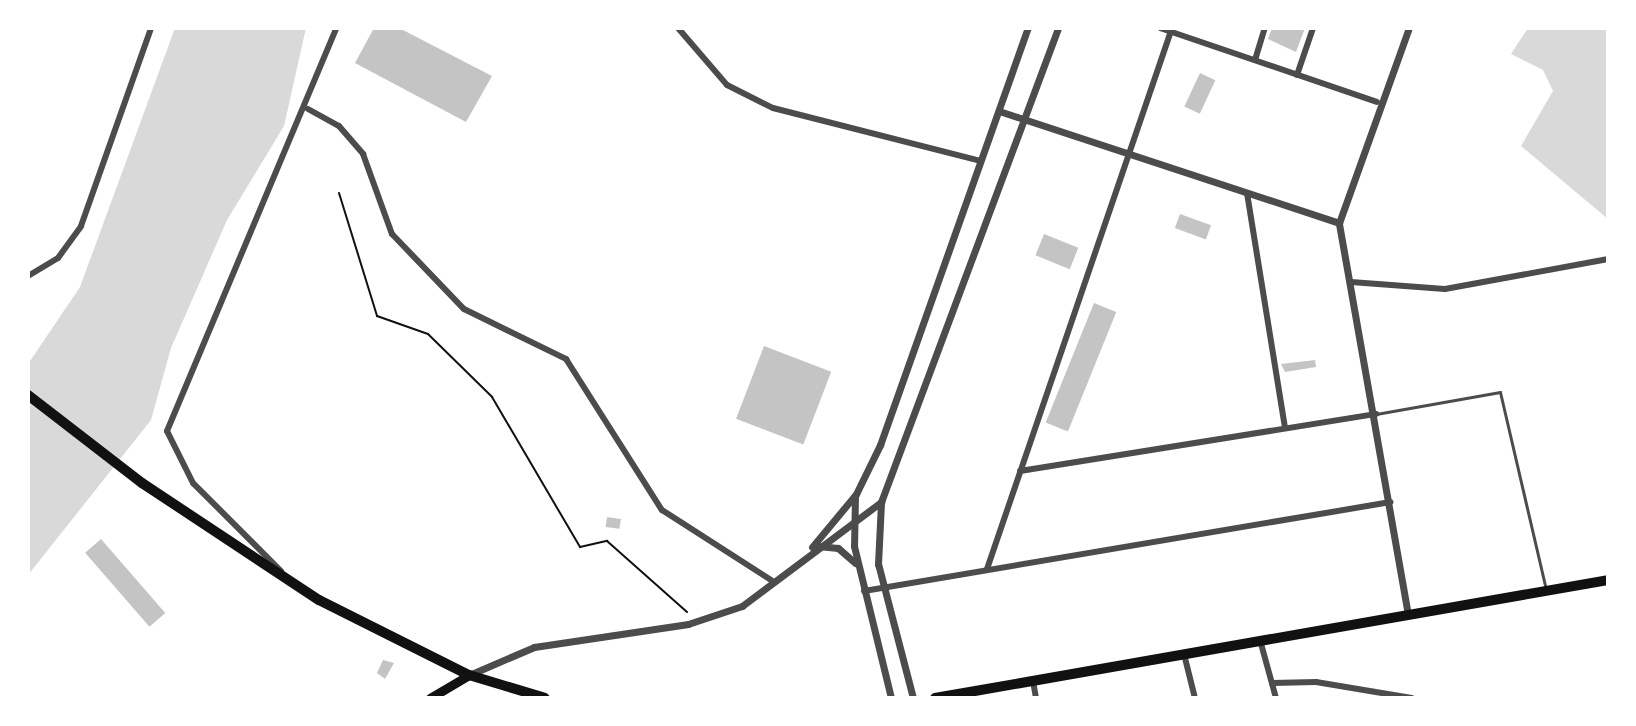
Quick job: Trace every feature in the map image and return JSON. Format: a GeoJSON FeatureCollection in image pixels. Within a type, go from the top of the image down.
{"type":"FeatureCollection","features":[{"type":"Feature","properties":{"kind":"highway"},"geometry":{"type":"LineString","coordinates":[[28,395],[142,483],[288,580],[469,675],[545,698]]}},
{"type":"Feature","properties":{"kind":"highway"},"geometry":{"type":"LineString","coordinates":[[935,698],[1608,580]]}},
{"type":"Feature","properties":{"kind":"main road"},"geometry":{"type":"LineString","coordinates":[[430,698],[469,675]]}},
{"type":"Feature","properties":{"kind":"street"},"geometry":{"type":"LineString","coordinates":[[28,276],[58,258],[81,226],[151,28]]}},
{"type":"Feature","properties":{"kind":"street"},"geometry":{"type":"LineString","coordinates":[[288,580],[193,483],[167,431],[308,109],[336,28]]}},
{"type":"Feature","properties":{"kind":"street"},"geometry":{"type":"LineString","coordinates":[[678,28],[727,85],[773,108],[981,161]]}},
{"type":"Feature","properties":{"kind":"street"},"geometry":{"type":"LineString","coordinates":[[891,698],[859,571],[852,520],[856,494],[1028,28]]}},
{"type":"Feature","properties":{"kind":"street"},"geometry":{"type":"LineString","coordinates":[[913,698],[876,543],[881,502],[1058,28]]}},
{"type":"Feature","properties":{"kind":"street"},"geometry":{"type":"LineString","coordinates":[[1160,28],[1377,102]]}},
{"type":"Feature","properties":{"kind":"street"},"geometry":{"type":"LineString","coordinates":[[1255,60],[1265,28]]}},
{"type":"Feature","properties":{"kind":"street"},"geometry":{"type":"LineString","coordinates":[[1297,75],[1313,28]]}},
{"type":"Feature","properties":{"kind":"street"},"geometry":{"type":"LineString","coordinates":[[1408,615],[1376,414],[1339,223],[1377,102],[1409,28]]}},
{"type":"Feature","properties":{"kind":"street"},"geometry":{"type":"LineString","coordinates":[[987,569],[1171,30]]}},
{"type":"Feature","properties":{"kind":"street"},"geometry":{"type":"LineString","coordinates":[[308,109],[339,126],[363,154],[392,234],[464,309],[566,359],[662,510],[771,580]]}},
{"type":"Feature","properties":{"kind":"street"},"geometry":{"type":"LineString","coordinates":[[999,111],[1339,223]]}},
{"type":"Feature","properties":{"kind":"street"},"geometry":{"type":"LineString","coordinates":[[1247,193],[1285,428]]}},
{"type":"Feature","properties":{"kind":"street"},"geometry":{"type":"LineString","coordinates":[[1351,282],[1445,289],[1608,259]]}},
{"type":"Feature","properties":{"kind":"street"},"geometry":{"type":"LineString","coordinates":[[1020,471],[1376,414]]}},
{"type":"Feature","properties":{"kind":"street"},"geometry":{"type":"LineString","coordinates":[[812,547],[856,494]]}},
{"type":"Feature","properties":{"kind":"street"},"geometry":{"type":"LineString","coordinates":[[469,675],[534,647],[696,621],[742,606],[812,547],[881,502]]}},
{"type":"Feature","properties":{"kind":"street"},"geometry":{"type":"LineString","coordinates":[[864,591],[1391,502]]}},
{"type":"Feature","properties":{"kind":"street"},"geometry":{"type":"LineString","coordinates":[[812,547],[838,548],[859,571]]}},
{"type":"Feature","properties":{"kind":"street"},"geometry":{"type":"LineString","coordinates":[[1260,640],[1276,698]]}},
{"type":"Feature","properties":{"kind":"street"},"geometry":{"type":"LineString","coordinates":[[1184,654],[1195,698]]}},
{"type":"Feature","properties":{"kind":"street"},"geometry":{"type":"LineString","coordinates":[[1033,681],[1036,698]]}},
{"type":"Feature","properties":{"kind":"street"},"geometry":{"type":"LineString","coordinates":[[1272,683],[1316,682],[1412,698]]}},
{"type":"Feature","properties":{"kind":"lane"},"geometry":{"type":"LineString","coordinates":[[1376,414],[1500,392],[1546,591]]}},
{"type":"Feature","properties":{"kind":"path"},"geometry":{"type":"LineString","coordinates":[[339,193],[377,316],[428,334],[498,404],[580,547],[610,542],[696,621]]}},
{"type":"Feature","properties":{"kind":"shaded area"},"geometry":{"type":"Polygon","coordinates":[[[175,28],[306,28],[284,126],[227,220],[171,348],[151,420],[28,575],[28,364],[80,287],[175,28]]]}},
{"type":"Feature","properties":{"kind":"shaded area"},"geometry":{"type":"Polygon","coordinates":[[[1528,28],[1608,28],[1608,219],[1521,146],[1553,91],[1543,70],[1511,54],[1528,28]]]}},
{"type":"Feature","properties":{"kind":"building"},"geometry":{"type":"Polygon","coordinates":[[[374,28],[399,28],[492,76],[466,122],[355,63],[374,28]]]}},
{"type":"Feature","properties":{"kind":"building"},"geometry":{"type":"Polygon","coordinates":[[[1272,28],[1305,28],[1296,52],[1268,39],[1272,28]]]}},
{"type":"Feature","properties":{"kind":"building"},"geometry":{"type":"Polygon","coordinates":[[[1200,73],[1215,80],[1200,114],[1184,107],[1200,73]]]}},
{"type":"Feature","properties":{"kind":"building"},"geometry":{"type":"Polygon","coordinates":[[[1180,214],[1211,225],[1206,239],[1175,228],[1180,214]]]}},
{"type":"Feature","properties":{"kind":"building"},"geometry":{"type":"Polygon","coordinates":[[[1044,234],[1078,248],[1070,269],[1035,255],[1044,234]]]}},
{"type":"Feature","properties":{"kind":"building"},"geometry":{"type":"Polygon","coordinates":[[[1094,303],[1116,312],[1068,432],[1046,423],[1094,303]]]}},
{"type":"Feature","properties":{"kind":"building"},"geometry":{"type":"Polygon","coordinates":[[[764,346],[831,372],[803,445],[736,419],[764,346]]]}},
{"type":"Feature","properties":{"kind":"building"},"geometry":{"type":"Polygon","coordinates":[[[1315,360],[1316,367],[1285,372],[1281,364],[1315,360]]]}},
{"type":"Feature","properties":{"kind":"building"},"geometry":{"type":"Polygon","coordinates":[[[607,517],[621,519],[619,529],[606,527],[607,517]]]}},
{"type":"Feature","properties":{"kind":"building"},"geometry":{"type":"Polygon","coordinates":[[[101,539],[165,613],[149,627],[85,553],[101,539]]]}},
{"type":"Feature","properties":{"kind":"building"},"geometry":{"type":"Polygon","coordinates":[[[383,660],[394,663],[385,679],[377,673],[383,660]]]}}]}
